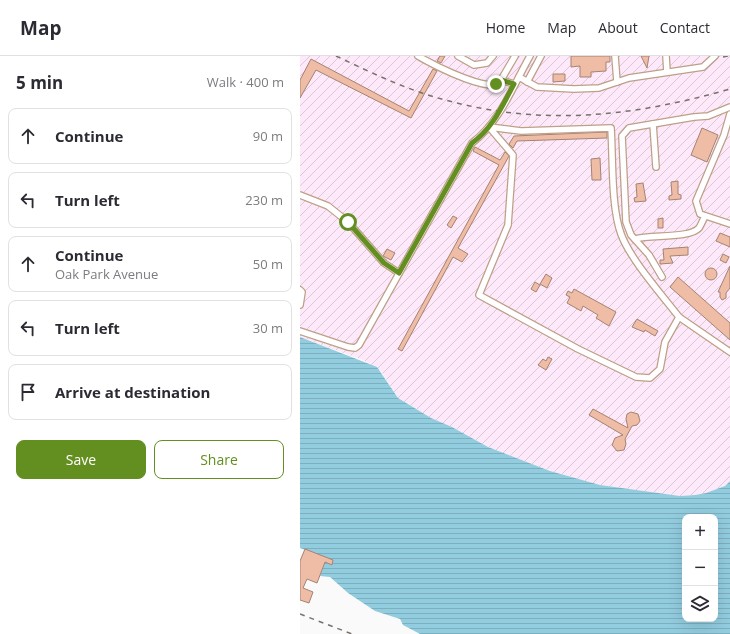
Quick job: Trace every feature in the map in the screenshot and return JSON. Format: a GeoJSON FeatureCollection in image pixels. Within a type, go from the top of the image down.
{"type":"FeatureCollection","features":[{"type":"Feature","properties":{"kind":"street"},"geometry":{"type":"LineString","coordinates":[[418,56],[462,76],[490,85],[496,84],[501,80],[515,56]]}},
{"type":"Feature","properties":{"kind":"street"},"geometry":{"type":"LineString","coordinates":[[458,56],[474,66],[487,63],[493,56]]}},
{"type":"Feature","properties":{"kind":"street"},"geometry":{"type":"LineString","coordinates":[[300,331],[348,347],[355,348],[359,345],[472,143],[483,135],[496,118],[530,56]]}},
{"type":"Feature","properties":{"kind":"street"},"geometry":{"type":"LineString","coordinates":[[528,82],[541,56]]}},
{"type":"Feature","properties":{"kind":"street"},"geometry":{"type":"LineString","coordinates":[[615,56],[617,82]]}},
{"type":"Feature","properties":{"kind":"street"},"geometry":{"type":"LineString","coordinates":[[666,56],[667,72]]}},
{"type":"Feature","properties":{"kind":"street"},"geometry":{"type":"LineString","coordinates":[[519,77],[537,87],[574,89],[598,88],[629,78],[702,67],[715,56]]}},
{"type":"Feature","properties":{"kind":"street"},"geometry":{"type":"LineString","coordinates":[[501,80],[514,84]]}},
{"type":"Feature","properties":{"kind":"street"},"geometry":{"type":"LineString","coordinates":[[662,277],[649,255],[631,235],[626,222],[622,136],[629,128],[714,115],[718,111],[730,107]]}},
{"type":"Feature","properties":{"kind":"street"},"geometry":{"type":"LineString","coordinates":[[730,114],[724,135],[696,201],[700,214],[730,224]]}},
{"type":"Feature","properties":{"kind":"street"},"geometry":{"type":"LineString","coordinates":[[653,124],[656,167]]}},
{"type":"Feature","properties":{"kind":"street"},"geometry":{"type":"LineString","coordinates":[[489,127],[513,156],[508,225],[479,295],[578,349],[636,377],[650,378],[660,368],[665,342],[678,317]]}},
{"type":"Feature","properties":{"kind":"street"},"geometry":{"type":"LineString","coordinates":[[489,127],[521,132],[612,128],[617,216],[622,235],[633,255],[678,317],[730,352]]}},
{"type":"Feature","properties":{"kind":"street"},"geometry":{"type":"LineString","coordinates":[[300,195],[328,206],[348,222],[384,263],[399,273]]}},
{"type":"Feature","properties":{"kind":"street"},"geometry":{"type":"LineString","coordinates":[[635,239],[644,236],[692,233],[699,228],[705,216]]}},
{"type":"Feature","properties":{"kind":"street"},"geometry":{"type":"LineString","coordinates":[[300,290],[302,292],[300,305]]}},
{"type":"Feature","properties":{"kind":"shaded area"},"geometry":{"type":"Polygon","coordinates":[[[300,56],[730,56],[730,481],[725,486],[706,493],[680,496],[600,485],[550,471],[488,447],[452,427],[440,424],[398,398],[381,371],[363,360],[300,337],[300,56]]]}},
{"type":"Feature","properties":{"kind":"water"},"geometry":{"type":"Polygon","coordinates":[[[300,337],[377,367],[398,398],[431,418],[452,427],[488,447],[550,471],[600,485],[680,496],[706,493],[725,486],[730,481],[730,634],[420,634],[403,625],[400,619],[375,611],[348,593],[330,577],[320,576],[325,562],[332,565],[333,560],[300,548],[300,337]]]}},
{"type":"Feature","properties":{"kind":"building"},"geometry":{"type":"Polygon","coordinates":[[[440,56],[445,56],[441,63],[437,61],[440,56]]]}},
{"type":"Feature","properties":{"kind":"building"},"geometry":{"type":"Polygon","coordinates":[[[571,56],[610,56],[610,62],[606,62],[606,71],[591,72],[591,77],[580,77],[580,66],[571,67],[571,56]]]}},
{"type":"Feature","properties":{"kind":"building"},"geometry":{"type":"Polygon","coordinates":[[[641,56],[649,56],[647,68],[641,56]]]}},
{"type":"Feature","properties":{"kind":"building"},"geometry":{"type":"Polygon","coordinates":[[[311,59],[409,111],[433,69],[437,71],[411,118],[316,70],[300,98],[300,80],[311,59]]]}},
{"type":"Feature","properties":{"kind":"building"},"geometry":{"type":"Polygon","coordinates":[[[553,74],[565,74],[565,81],[553,82],[553,74]]]}},
{"type":"Feature","properties":{"kind":"building"},"geometry":{"type":"Polygon","coordinates":[[[702,128],[718,135],[707,162],[691,155],[702,128]]]}},
{"type":"Feature","properties":{"kind":"building"},"geometry":{"type":"Polygon","coordinates":[[[607,132],[607,138],[517,141],[513,148],[509,144],[514,136],[607,132]]]}},
{"type":"Feature","properties":{"kind":"building"},"geometry":{"type":"Polygon","coordinates":[[[475,147],[500,160],[505,152],[509,156],[458,248],[468,254],[462,262],[453,257],[402,351],[398,349],[499,165],[473,151],[475,147]]]}},
{"type":"Feature","properties":{"kind":"building"},"geometry":{"type":"Polygon","coordinates":[[[600,158],[601,180],[592,180],[591,159],[600,158]]]}},
{"type":"Feature","properties":{"kind":"building"},"geometry":{"type":"Polygon","coordinates":[[[678,181],[678,194],[681,195],[681,199],[669,200],[669,196],[672,195],[671,182],[678,181]]]}},
{"type":"Feature","properties":{"kind":"building"},"geometry":{"type":"Polygon","coordinates":[[[643,183],[646,201],[635,202],[634,198],[637,197],[636,184],[643,183]]]}},
{"type":"Feature","properties":{"kind":"building"},"geometry":{"type":"Polygon","coordinates":[[[453,216],[457,218],[451,228],[447,225],[453,216]]]}},
{"type":"Feature","properties":{"kind":"building"},"geometry":{"type":"Polygon","coordinates":[[[663,218],[663,228],[658,228],[658,219],[663,218]]]}},
{"type":"Feature","properties":{"kind":"building"},"geometry":{"type":"Polygon","coordinates":[[[720,233],[730,237],[730,247],[716,241],[720,233]]]}},
{"type":"Feature","properties":{"kind":"building"},"geometry":{"type":"Polygon","coordinates":[[[688,247],[688,255],[670,256],[673,263],[660,264],[660,260],[664,260],[663,249],[688,247]]]}},
{"type":"Feature","properties":{"kind":"building"},"geometry":{"type":"Polygon","coordinates":[[[387,249],[395,253],[391,260],[383,256],[387,249]]]}},
{"type":"Feature","properties":{"kind":"building"},"geometry":{"type":"Polygon","coordinates":[[[723,254],[729,257],[726,263],[720,260],[723,254]]]}},
{"type":"Feature","properties":{"kind":"building"},"geometry":{"type":"Polygon","coordinates":[[[730,266],[730,288],[726,293],[726,298],[722,300],[720,297],[720,292],[718,292],[730,266]]]}},
{"type":"Feature","properties":{"kind":"building"},"geometry":{"type":"Polygon","coordinates":[[[713,268],[716,269],[716,279],[709,280],[706,279],[705,272],[706,269],[713,268]]]}},
{"type":"Feature","properties":{"kind":"building"},"geometry":{"type":"Polygon","coordinates":[[[546,274],[552,278],[547,288],[540,284],[546,274]]]}},
{"type":"Feature","properties":{"kind":"building"},"geometry":{"type":"Polygon","coordinates":[[[678,277],[730,323],[730,340],[670,287],[678,277]]]}},
{"type":"Feature","properties":{"kind":"building"},"geometry":{"type":"Polygon","coordinates":[[[535,282],[540,285],[536,292],[531,289],[535,282]]]}},
{"type":"Feature","properties":{"kind":"building"},"geometry":{"type":"Polygon","coordinates":[[[574,289],[616,312],[609,326],[596,318],[598,315],[583,306],[581,311],[567,303],[570,297],[566,295],[568,291],[572,293],[574,289]]]}},
{"type":"Feature","properties":{"kind":"building"},"geometry":{"type":"Polygon","coordinates":[[[637,319],[658,331],[655,336],[645,330],[644,332],[632,327],[637,319]]]}},
{"type":"Feature","properties":{"kind":"building"},"geometry":{"type":"Polygon","coordinates":[[[548,357],[552,359],[546,370],[538,365],[543,359],[546,361],[548,357]]]}},
{"type":"Feature","properties":{"kind":"building"},"geometry":{"type":"Polygon","coordinates":[[[593,409],[628,428],[626,419],[627,414],[631,412],[638,414],[640,421],[637,425],[632,426],[625,439],[626,444],[624,450],[617,451],[612,445],[615,438],[623,435],[589,415],[593,409]]]}},
{"type":"Feature","properties":{"kind":"building"},"geometry":{"type":"Polygon","coordinates":[[[305,549],[333,560],[332,565],[325,562],[317,583],[307,579],[303,588],[313,592],[309,603],[300,600],[300,561],[305,549]]]}},
{"type":"Feature","properties":{"kind":"railway"},"geometry":{"type":"LineString","coordinates":[[336,56],[422,93],[461,104],[500,111],[538,115],[614,113],[691,99],[730,89]]}},
{"type":"Feature","properties":{"kind":"railway"},"geometry":{"type":"LineString","coordinates":[[723,57],[728,56]]}},
{"type":"Feature","properties":{"kind":"railway"},"geometry":{"type":"LineString","coordinates":[[300,614],[352,634]]}},
{"type":"Feature","properties":{"kind":"route"},"geometry":{"type":"LineString","coordinates":[[348,222],[373,252],[384,263],[399,273],[472,143],[483,135],[496,118],[514,84],[501,80],[496,84]]}}]}
